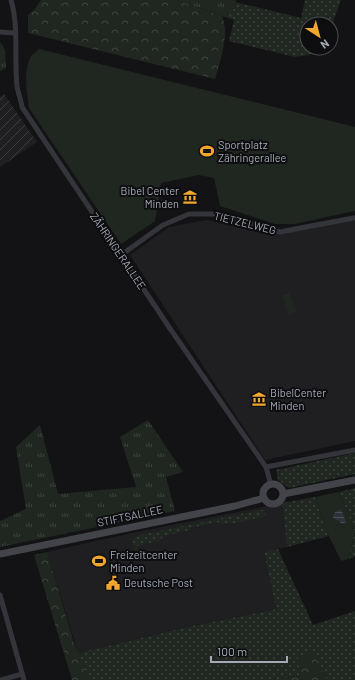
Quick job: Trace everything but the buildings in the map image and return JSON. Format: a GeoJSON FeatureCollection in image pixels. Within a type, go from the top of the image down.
{"type":"FeatureCollection","features":[{"type":"Feature","properties":{"kind":"main road"},"geometry":{"type":"LineString","coordinates":[[283,494],[355,480]]}},
{"type":"Feature","properties":{"kind":"main road"},"geometry":{"type":"LineString","coordinates":[[271,485],[279,486],[283,494],[280,502],[275,504],[268,503],[264,498],[265,490],[271,485]]}},
{"type":"Feature","properties":{"kind":"main road","name":"STIFTSALLEE"},"geometry":{"type":"LineString","coordinates":[[0,554],[235,506],[264,498]]}},
{"type":"Feature","properties":{"kind":"street","name":"ZÄHRINGERALLEE"},"geometry":{"type":"LineString","coordinates":[[11,0],[15,33],[17,88],[22,107],[266,467],[271,485]]}},
{"type":"Feature","properties":{"kind":"street"},"geometry":{"type":"LineString","coordinates":[[0,32],[15,33]]}},
{"type":"Feature","properties":{"kind":"street","name":"TIETZELWEG"},"geometry":{"type":"LineString","coordinates":[[121,254],[163,225],[189,214],[218,214],[280,232],[354,218]]}},
{"type":"Feature","properties":{"kind":"street"},"geometry":{"type":"LineString","coordinates":[[266,467],[355,450]]}},
{"type":"Feature","properties":{"kind":"street"},"geometry":{"type":"LineString","coordinates":[[0,595],[24,680]]}},
{"type":"Feature","properties":{"kind":"street"},"geometry":{"type":"LineString","coordinates":[[1,680],[22,674]]}},
{"type":"Feature","properties":{"kind":"shaded area"},"geometry":{"type":"Polygon","coordinates":[[[4,94],[37,142],[0,167],[0,97],[4,94]]]}},
{"type":"Feature","properties":{"kind":"shaded area"},"geometry":{"type":"Polygon","coordinates":[[[355,215],[355,441],[265,460],[130,255],[169,227],[207,220],[268,235],[285,228],[355,215]]]}},
{"type":"Feature","properties":{"kind":"shaded area"},"geometry":{"type":"Polygon","coordinates":[[[282,503],[287,547],[264,552],[276,609],[187,627],[78,653],[47,552],[132,533],[282,503]]]}},
{"type":"Feature","properties":{"kind":"shaded area"},"geometry":{"type":"Polygon","coordinates":[[[341,509],[346,522],[342,524],[333,518],[334,513],[341,509]]]}},
{"type":"Feature","properties":{"kind":"green space"},"geometry":{"type":"Polygon","coordinates":[[[41,0],[177,0],[222,16],[225,39],[222,56],[215,79],[28,33],[28,15],[35,9],[41,0]]]}},
{"type":"Feature","properties":{"kind":"green space"},"geometry":{"type":"Polygon","coordinates":[[[177,0],[236,0],[231,19],[177,0]]]}},
{"type":"Feature","properties":{"kind":"green space"},"geometry":{"type":"Polygon","coordinates":[[[305,0],[341,0],[335,16],[301,16],[305,0]]]}},
{"type":"Feature","properties":{"kind":"green space"},"geometry":{"type":"Polygon","coordinates":[[[235,2],[299,18],[299,56],[302,56],[295,57],[229,41],[234,20],[231,19],[235,2]]]}},
{"type":"Feature","properties":{"kind":"green space"},"geometry":{"type":"Polygon","coordinates":[[[0,42],[5,50],[6,68],[0,71],[0,42]]]}},
{"type":"Feature","properties":{"kind":"green space","name":"Sportplatz Zähringerallee"},"geometry":{"type":"Polygon","coordinates":[[[39,49],[355,127],[355,211],[294,224],[275,224],[220,206],[214,178],[199,175],[161,183],[155,221],[121,244],[29,108],[26,83],[28,64],[32,55],[39,49]]]}},
{"type":"Feature","properties":{"kind":"green space"},"geometry":{"type":"Polygon","coordinates":[[[289,293],[297,311],[289,314],[282,296],[289,293]]]}},
{"type":"Feature","properties":{"kind":"green space"},"geometry":{"type":"Polygon","coordinates":[[[148,420],[183,472],[166,477],[175,511],[0,547],[0,521],[26,509],[16,447],[40,425],[58,494],[136,487],[120,437],[148,420]]]}},
{"type":"Feature","properties":{"kind":"green space"},"geometry":{"type":"Polygon","coordinates":[[[355,453],[355,474],[289,488],[278,480],[276,470],[355,453]]]}},
{"type":"Feature","properties":{"kind":"green space"},"geometry":{"type":"Polygon","coordinates":[[[355,488],[355,532],[339,492],[355,488]]]}},
{"type":"Feature","properties":{"kind":"green space"},"geometry":{"type":"Polygon","coordinates":[[[339,492],[355,532],[348,559],[341,561],[329,536],[315,497],[339,492]]]}},
{"type":"Feature","properties":{"kind":"green space"},"geometry":{"type":"Polygon","coordinates":[[[315,497],[329,536],[287,547],[282,503],[315,497]]]}},
{"type":"Feature","properties":{"kind":"green space"},"geometry":{"type":"Polygon","coordinates":[[[264,510],[266,516],[230,524],[221,524],[220,522],[190,528],[190,530],[164,536],[159,541],[137,546],[137,550],[134,549],[132,540],[136,536],[264,510]]]}},
{"type":"Feature","properties":{"kind":"green space"},"geometry":{"type":"Polygon","coordinates":[[[355,532],[355,556],[348,559],[355,532]]]}},
{"type":"Feature","properties":{"kind":"green space"},"geometry":{"type":"Polygon","coordinates":[[[278,549],[313,625],[355,611],[355,680],[327,680],[313,652],[299,676],[271,680],[91,680],[78,653],[187,627],[276,609],[264,552],[278,549]]]}},
{"type":"Feature","properties":{"kind":"green space"},"geometry":{"type":"Polygon","coordinates":[[[47,552],[74,643],[91,680],[72,680],[34,555],[47,552]]]}},
{"type":"Feature","properties":{"kind":"green space"},"geometry":{"type":"Polygon","coordinates":[[[313,652],[327,680],[271,680],[299,676],[298,657],[313,652]]]}},
{"type":"Feature","properties":{"kind":"place","name":"Sportplatz Zähringerallee"},"geometry":{"type":"Point","coordinates":[207,151]}},
{"type":"Feature","properties":{"kind":"place","name":"Bibel Center Minden"},"geometry":{"type":"Point","coordinates":[190,197]}},
{"type":"Feature","properties":{"kind":"place","name":"BibelCenter Minden"},"geometry":{"type":"Point","coordinates":[259,399]}},
{"type":"Feature","properties":{"kind":"place","name":"Freizeitcenter Minden"},"geometry":{"type":"Point","coordinates":[99,561]}},
{"type":"Feature","properties":{"kind":"place","name":"Deutsche Post"},"geometry":{"type":"Point","coordinates":[113,583]}}]}
